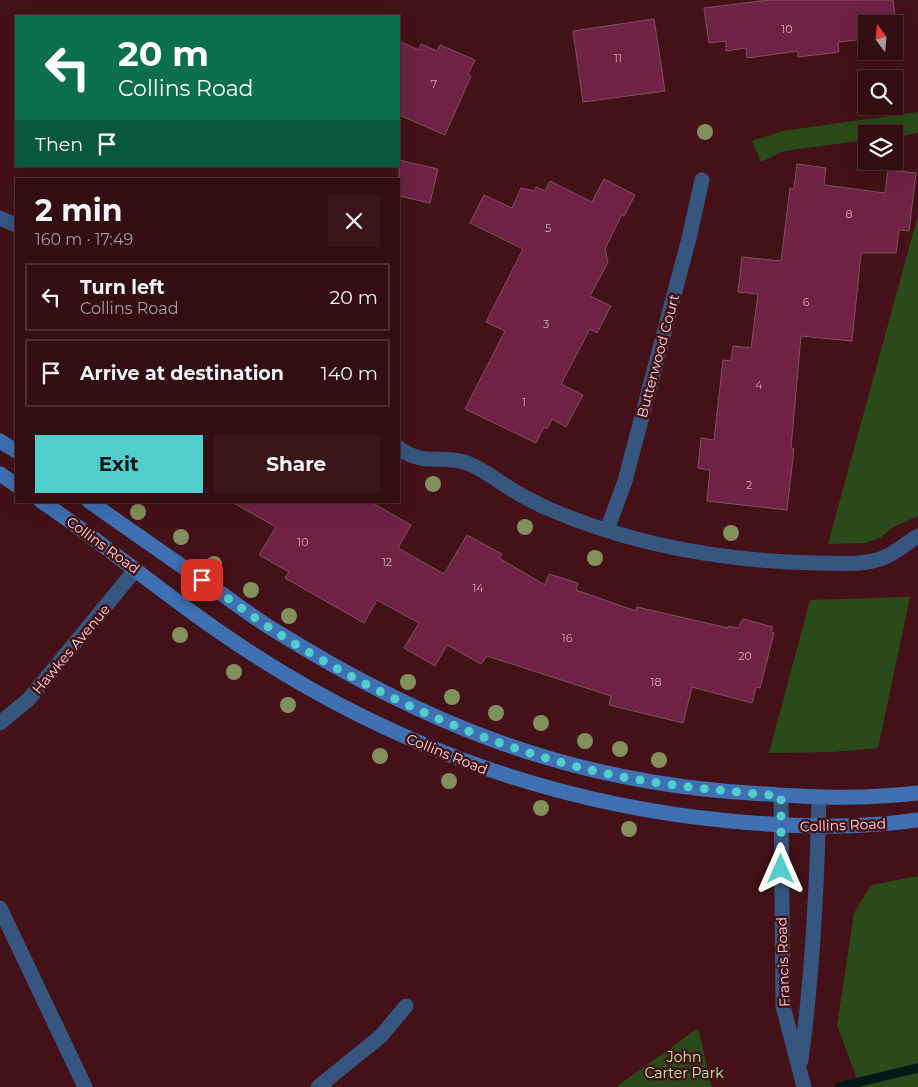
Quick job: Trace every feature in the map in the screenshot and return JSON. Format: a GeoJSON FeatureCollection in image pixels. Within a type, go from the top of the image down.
{"type":"FeatureCollection","features":[{"type":"Feature","properties":{"kind":"main road"},"geometry":{"type":"LineString","coordinates":[[0,440],[15,450]]}},
{"type":"Feature","properties":{"kind":"main road"},"geometry":{"type":"LineString","coordinates":[[0,474],[15,484]]}},
{"type":"Feature","properties":{"kind":"main road","name":"Collins Road"},"geometry":{"type":"LineString","coordinates":[[44,503],[236,643],[369,721],[425,747],[517,780],[602,803],[679,816],[781,826],[818,827],[866,826],[918,820]]}},
{"type":"Feature","properties":{"kind":"main road","name":"Collins Road"},"geometry":{"type":"LineString","coordinates":[[92,503],[276,632],[376,689],[470,732],[587,770],[664,784],[818,798],[852,799],[918,793]]}},
{"type":"Feature","properties":{"kind":"street","name":"Butterwood Court"},"geometry":{"type":"LineString","coordinates":[[606,530],[625,481],[689,238],[702,180]]}},
{"type":"Feature","properties":{"kind":"street"},"geometry":{"type":"LineString","coordinates":[[0,218],[15,225]]}},
{"type":"Feature","properties":{"kind":"street"},"geometry":{"type":"LineString","coordinates":[[400,449],[407,454],[426,461],[463,462],[482,470],[524,497],[579,521],[606,530],[725,557],[812,563],[862,562],[882,558],[900,550],[918,536]]}},
{"type":"Feature","properties":{"kind":"street","name":"Hawkes Avenue"},"geometry":{"type":"LineString","coordinates":[[0,723],[29,699],[136,569]]}},
{"type":"Feature","properties":{"kind":"street","name":"Francis Road"},"geometry":{"type":"LineString","coordinates":[[781,796],[783,1006],[804,1087]]}},
{"type":"Feature","properties":{"kind":"street","name":"Francis Road"},"geometry":{"type":"LineString","coordinates":[[800,1066],[809,1005],[818,798]]}},
{"type":"Feature","properties":{"kind":"street"},"geometry":{"type":"LineString","coordinates":[[0,908],[85,1087]]}},
{"type":"Feature","properties":{"kind":"street"},"geometry":{"type":"LineString","coordinates":[[318,1087],[381,1036],[406,1006]]}},
{"type":"Feature","properties":{"kind":"green space"},"geometry":{"type":"Polygon","coordinates":[[[918,112],[918,133],[903,136],[903,125],[858,125],[858,141],[784,151],[761,162],[752,141],[782,131],[918,112]]]}},
{"type":"Feature","properties":{"kind":"green space"},"geometry":{"type":"Polygon","coordinates":[[[918,215],[918,516],[892,528],[880,538],[865,543],[828,544],[918,215]]]}},
{"type":"Feature","properties":{"kind":"green space"},"geometry":{"type":"Polygon","coordinates":[[[910,597],[878,748],[833,752],[769,753],[810,600],[910,597]]]}},
{"type":"Feature","properties":{"kind":"green space"},"geometry":{"type":"Polygon","coordinates":[[[918,876],[918,1087],[860,1087],[837,1025],[854,913],[871,885],[918,876]]]}},
{"type":"Feature","properties":{"kind":"green space","name":"John Carter Park"},"geometry":{"type":"Polygon","coordinates":[[[698,1028],[712,1087],[616,1087],[698,1028]]]}},
{"type":"Feature","properties":{"kind":"building"},"geometry":{"type":"Polygon","coordinates":[[[769,0],[893,0],[895,15],[858,15],[858,40],[838,42],[839,52],[798,57],[798,51],[747,58],[746,48],[726,51],[726,41],[709,43],[704,8],[769,0]]]}},
{"type":"Feature","properties":{"kind":"building"},"geometry":{"type":"Polygon","coordinates":[[[654,19],[665,91],[583,102],[573,31],[654,19]]]}},
{"type":"Feature","properties":{"kind":"building"},"geometry":{"type":"Polygon","coordinates":[[[400,41],[419,50],[421,44],[437,51],[440,45],[475,60],[468,74],[471,76],[445,135],[400,115],[400,41]]]}},
{"type":"Feature","properties":{"kind":"building"},"geometry":{"type":"Polygon","coordinates":[[[400,160],[438,169],[430,203],[400,196],[400,160]]]}},
{"type":"Feature","properties":{"kind":"building"},"geometry":{"type":"Polygon","coordinates":[[[797,164],[826,168],[824,185],[885,193],[888,170],[916,173],[909,231],[899,230],[896,253],[861,253],[852,341],[801,336],[791,448],[794,449],[787,510],[707,501],[710,470],[698,468],[701,438],[714,440],[723,360],[731,361],[733,346],[751,348],[758,294],[738,292],[742,257],[781,261],[790,188],[794,189],[797,164]]]}},
{"type":"Feature","properties":{"kind":"building"},"geometry":{"type":"Polygon","coordinates":[[[604,179],[635,195],[624,216],[622,214],[605,249],[608,262],[590,296],[611,306],[597,333],[590,329],[561,384],[583,395],[566,427],[552,419],[547,429],[544,427],[536,443],[465,409],[505,331],[486,322],[523,249],[470,223],[484,195],[512,208],[521,188],[535,191],[536,187],[545,191],[550,181],[592,202],[604,179]]]}},
{"type":"Feature","properties":{"kind":"building"},"geometry":{"type":"Polygon","coordinates":[[[234,503],[372,503],[411,525],[398,548],[444,574],[467,535],[502,554],[499,558],[545,585],[549,574],[578,583],[576,590],[636,611],[637,607],[728,628],[728,626],[738,628],[743,619],[773,627],[771,632],[774,633],[760,688],[756,687],[752,703],[692,687],[683,723],[609,705],[611,696],[487,656],[481,664],[447,645],[435,666],[404,648],[419,623],[377,600],[364,623],[285,578],[289,572],[259,555],[276,527],[234,503]]]}},
{"type":"Feature","properties":{"kind":"waterway"},"geometry":{"type":"LineString","coordinates":[[839,1087],[918,1068]]}},
{"type":"Feature","properties":{"kind":"route"},"geometry":{"type":"LineString","coordinates":[[202,580],[276,632],[327,662],[393,698],[488,740],[587,770],[698,788],[781,796],[781,869]]}}]}
